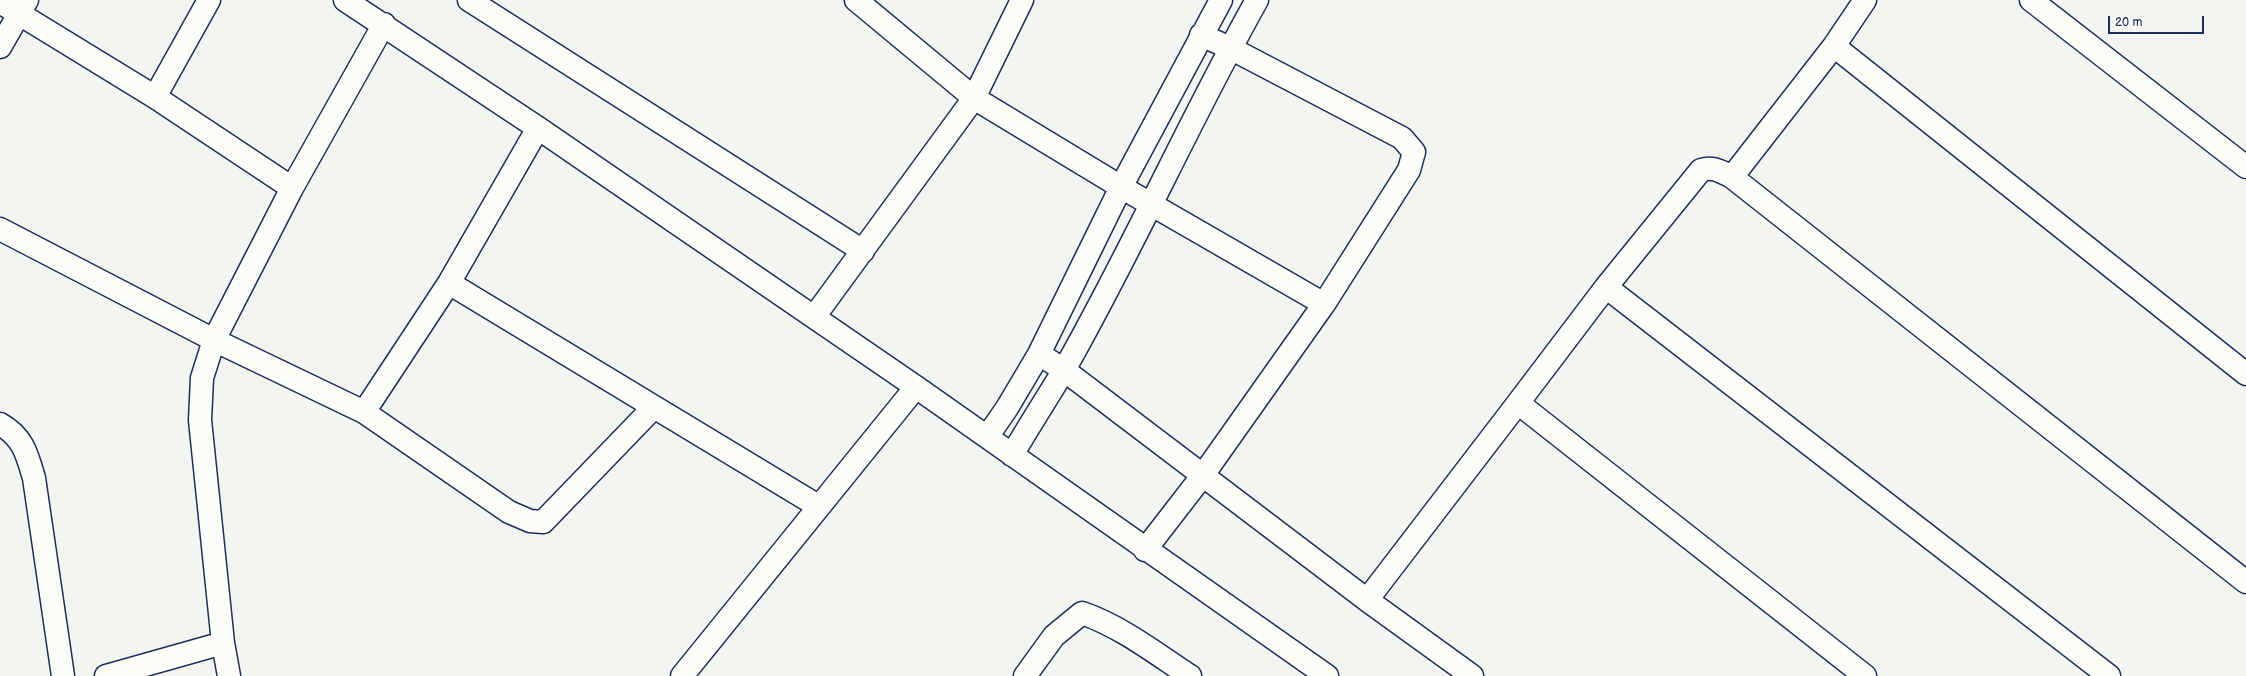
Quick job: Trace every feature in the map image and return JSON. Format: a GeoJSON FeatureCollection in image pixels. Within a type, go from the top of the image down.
{"type":"FeatureCollection","features":[{"type":"Feature","properties":{"kind":"street"},"geometry":{"type":"LineString","coordinates":[[155,97],[209,0]]}},
{"type":"Feature","properties":{"kind":"street"},"geometry":{"type":"LineString","coordinates":[[345,0],[384,24],[538,128],[814,317],[1327,676]]}},
{"type":"Feature","properties":{"kind":"street"},"geometry":{"type":"LineString","coordinates":[[469,0],[863,250]]}},
{"type":"Feature","properties":{"kind":"street"},"geometry":{"type":"LineString","coordinates":[[856,0],[974,98],[1122,187],[1324,304]]}},
{"type":"Feature","properties":{"kind":"street"},"geometry":{"type":"LineString","coordinates":[[814,317],[974,98],[1022,0]]}},
{"type":"Feature","properties":{"kind":"street"},"geometry":{"type":"LineString","coordinates":[[987,437],[1007,408],[1039,354],[1122,187],[1201,35],[1221,0]]}},
{"type":"Feature","properties":{"kind":"street"},"geometry":{"type":"LineString","coordinates":[[1012,455],[1064,370],[1230,48],[1257,0]]}},
{"type":"Feature","properties":{"kind":"street"},"geometry":{"type":"LineString","coordinates":[[1732,177],[1834,46],[1865,0]]}},
{"type":"Feature","properties":{"kind":"street"},"geometry":{"type":"LineString","coordinates":[[2031,0],[2246,167]]}},
{"type":"Feature","properties":{"kind":"street"},"geometry":{"type":"LineString","coordinates":[[0,2],[24,7],[155,97],[292,188]]}},
{"type":"Feature","properties":{"kind":"street"},"geometry":{"type":"LineString","coordinates":[[0,46],[24,7]]}},
{"type":"Feature","properties":{"kind":"street"},"geometry":{"type":"LineString","coordinates":[[229,676],[223,643],[200,420],[202,378],[214,340],[292,188],[384,24]]}},
{"type":"Feature","properties":{"kind":"street"},"geometry":{"type":"LineString","coordinates":[[1145,550],[1203,475],[1324,304],[1409,170],[1414,152],[1402,138],[1230,48],[1201,35]]}},
{"type":"Feature","properties":{"kind":"street"},"geometry":{"type":"LineString","coordinates":[[1834,46],[2246,374]]}},
{"type":"Feature","properties":{"kind":"street"},"geometry":{"type":"LineString","coordinates":[[364,412],[449,283],[538,128]]}},
{"type":"Feature","properties":{"kind":"street"},"geometry":{"type":"LineString","coordinates":[[1367,600],[1606,287],[1701,170],[1708,168],[1716,169],[1732,177],[2246,582]]}},
{"type":"Feature","properties":{"kind":"street"},"geometry":{"type":"LineString","coordinates":[[0,229],[214,340],[364,412],[509,512],[530,521],[543,522],[654,408]]}},
{"type":"Feature","properties":{"kind":"street"},"geometry":{"type":"LineString","coordinates":[[449,283],[818,506]]}},
{"type":"Feature","properties":{"kind":"street"},"geometry":{"type":"LineString","coordinates":[[1606,287],[2109,676]]}},
{"type":"Feature","properties":{"kind":"street"},"geometry":{"type":"LineString","coordinates":[[1039,354],[1064,370],[1367,600],[1472,676]]}},
{"type":"Feature","properties":{"kind":"street"},"geometry":{"type":"LineString","coordinates":[[682,676],[818,506],[916,388]]}},
{"type":"Feature","properties":{"kind":"street"},"geometry":{"type":"LineString","coordinates":[[1518,403],[1865,676]]}},
{"type":"Feature","properties":{"kind":"street"},"geometry":{"type":"LineString","coordinates":[[0,424],[10,429],[26,449],[34,478],[63,676]]}},
{"type":"Feature","properties":{"kind":"street"},"geometry":{"type":"LineString","coordinates":[[1025,676],[1054,636],[1082,613],[1104,621],[1124,632],[1190,676]]}},
{"type":"Feature","properties":{"kind":"street"},"geometry":{"type":"LineString","coordinates":[[106,676],[223,643]]}}]}
